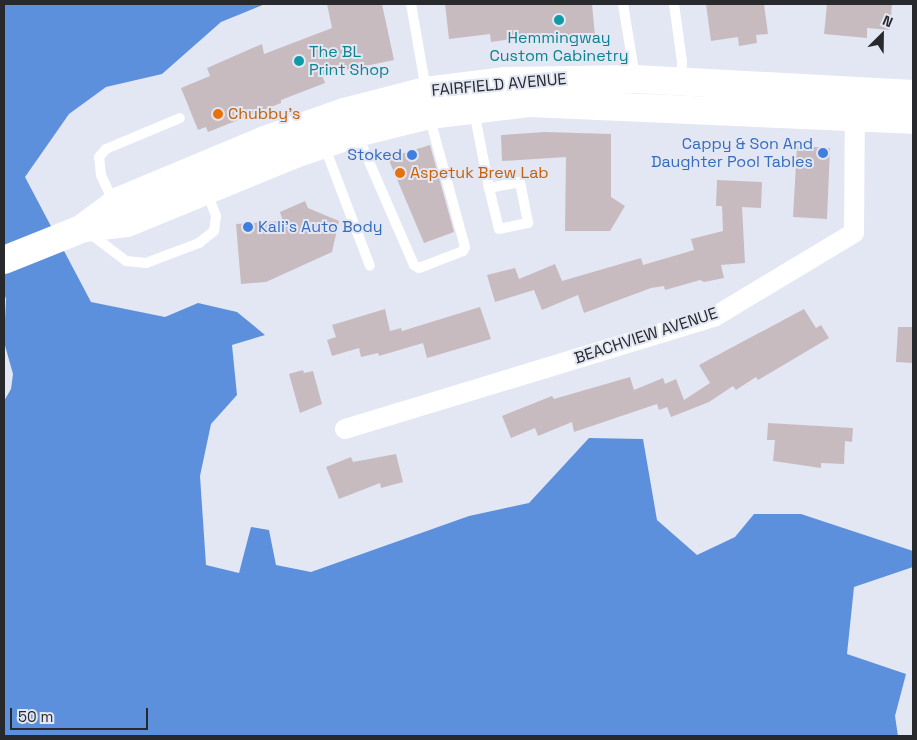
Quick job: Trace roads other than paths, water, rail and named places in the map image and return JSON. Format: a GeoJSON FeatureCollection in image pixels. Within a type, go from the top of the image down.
{"type":"FeatureCollection","features":[{"type":"Feature","properties":{"kind":"main road","name":"FAIRFIELD AVENUE"},"geometry":{"type":"LineString","coordinates":[[76,230],[127,223],[206,190],[357,133],[428,103],[505,81],[680,95],[855,104],[913,120]]}},
{"type":"Feature","properties":{"kind":"main road","name":"FAIRFIELD AVENUE"},"geometry":{"type":"LineString","coordinates":[[4,260],[76,230],[114,204],[265,140],[344,112],[428,103],[473,110],[636,92]]}},
{"type":"Feature","properties":{"kind":"main road","name":"FAIRFIELD AVENUE"},"geometry":{"type":"LineString","coordinates":[[855,104],[913,94]]}},
{"type":"Feature","properties":{"kind":"street","name":"BEACHVIEW AVENUE"},"geometry":{"type":"LineString","coordinates":[[345,429],[714,317],[854,233],[855,104]]}},
{"type":"Feature","properties":{"kind":"lane"},"geometry":{"type":"LineString","coordinates":[[357,133],[414,265],[420,268],[463,251],[465,247],[428,103],[411,4]]}},
{"type":"Feature","properties":{"kind":"lane"},"geometry":{"type":"LineString","coordinates":[[623,4],[636,92]]}},
{"type":"Feature","properties":{"kind":"lane"},"geometry":{"type":"LineString","coordinates":[[674,4],[682,62],[680,95]]}},
{"type":"Feature","properties":{"kind":"lane"},"geometry":{"type":"LineString","coordinates":[[473,110],[489,188],[499,229],[528,223],[520,182],[489,188]]}},
{"type":"Feature","properties":{"kind":"lane"},"geometry":{"type":"LineString","coordinates":[[114,204],[101,175],[99,157],[106,149],[180,118]]}},
{"type":"Feature","properties":{"kind":"lane"},"geometry":{"type":"LineString","coordinates":[[324,144],[370,266]]}},
{"type":"Feature","properties":{"kind":"lane"},"geometry":{"type":"LineString","coordinates":[[76,230],[119,258],[146,263],[200,243],[214,232],[216,216],[206,190]]}},
{"type":"Feature","properties":{"kind":"water"},"geometry":{"type":"Polygon","coordinates":[[[4,4],[265,4],[221,22],[162,74],[106,87],[69,114],[25,177],[91,302],[165,317],[198,303],[237,312],[265,335],[232,345],[237,395],[211,424],[200,476],[206,565],[239,573],[251,527],[269,530],[276,565],[311,572],[469,516],[529,503],[589,438],[643,439],[657,520],[697,555],[735,537],[754,514],[801,514],[913,551],[913,567],[854,587],[847,654],[906,674],[895,716],[898,736],[4,736],[4,401],[11,389],[13,374],[4,342],[6,299],[4,293],[4,4]]]}},
{"type":"Feature","properties":{"kind":"place","name":"Hemmingway Custom Cabinetry"},"geometry":{"type":"Point","coordinates":[559,20]}},
{"type":"Feature","properties":{"kind":"place","name":"The BL Print Shop"},"geometry":{"type":"Point","coordinates":[299,61]}},
{"type":"Feature","properties":{"kind":"place","name":"Chubby's"},"geometry":{"type":"Point","coordinates":[218,114]}},
{"type":"Feature","properties":{"kind":"place","name":"Cappy & Son And Daughter Pool Tables"},"geometry":{"type":"Point","coordinates":[823,153]}},
{"type":"Feature","properties":{"kind":"place","name":"Stoked"},"geometry":{"type":"Point","coordinates":[412,155]}},
{"type":"Feature","properties":{"kind":"place","name":"Aspetuk Brew Lab"},"geometry":{"type":"Point","coordinates":[400,173]}},
{"type":"Feature","properties":{"kind":"place","name":"Kali's Auto Body"},"geometry":{"type":"Point","coordinates":[248,227]}}]}
